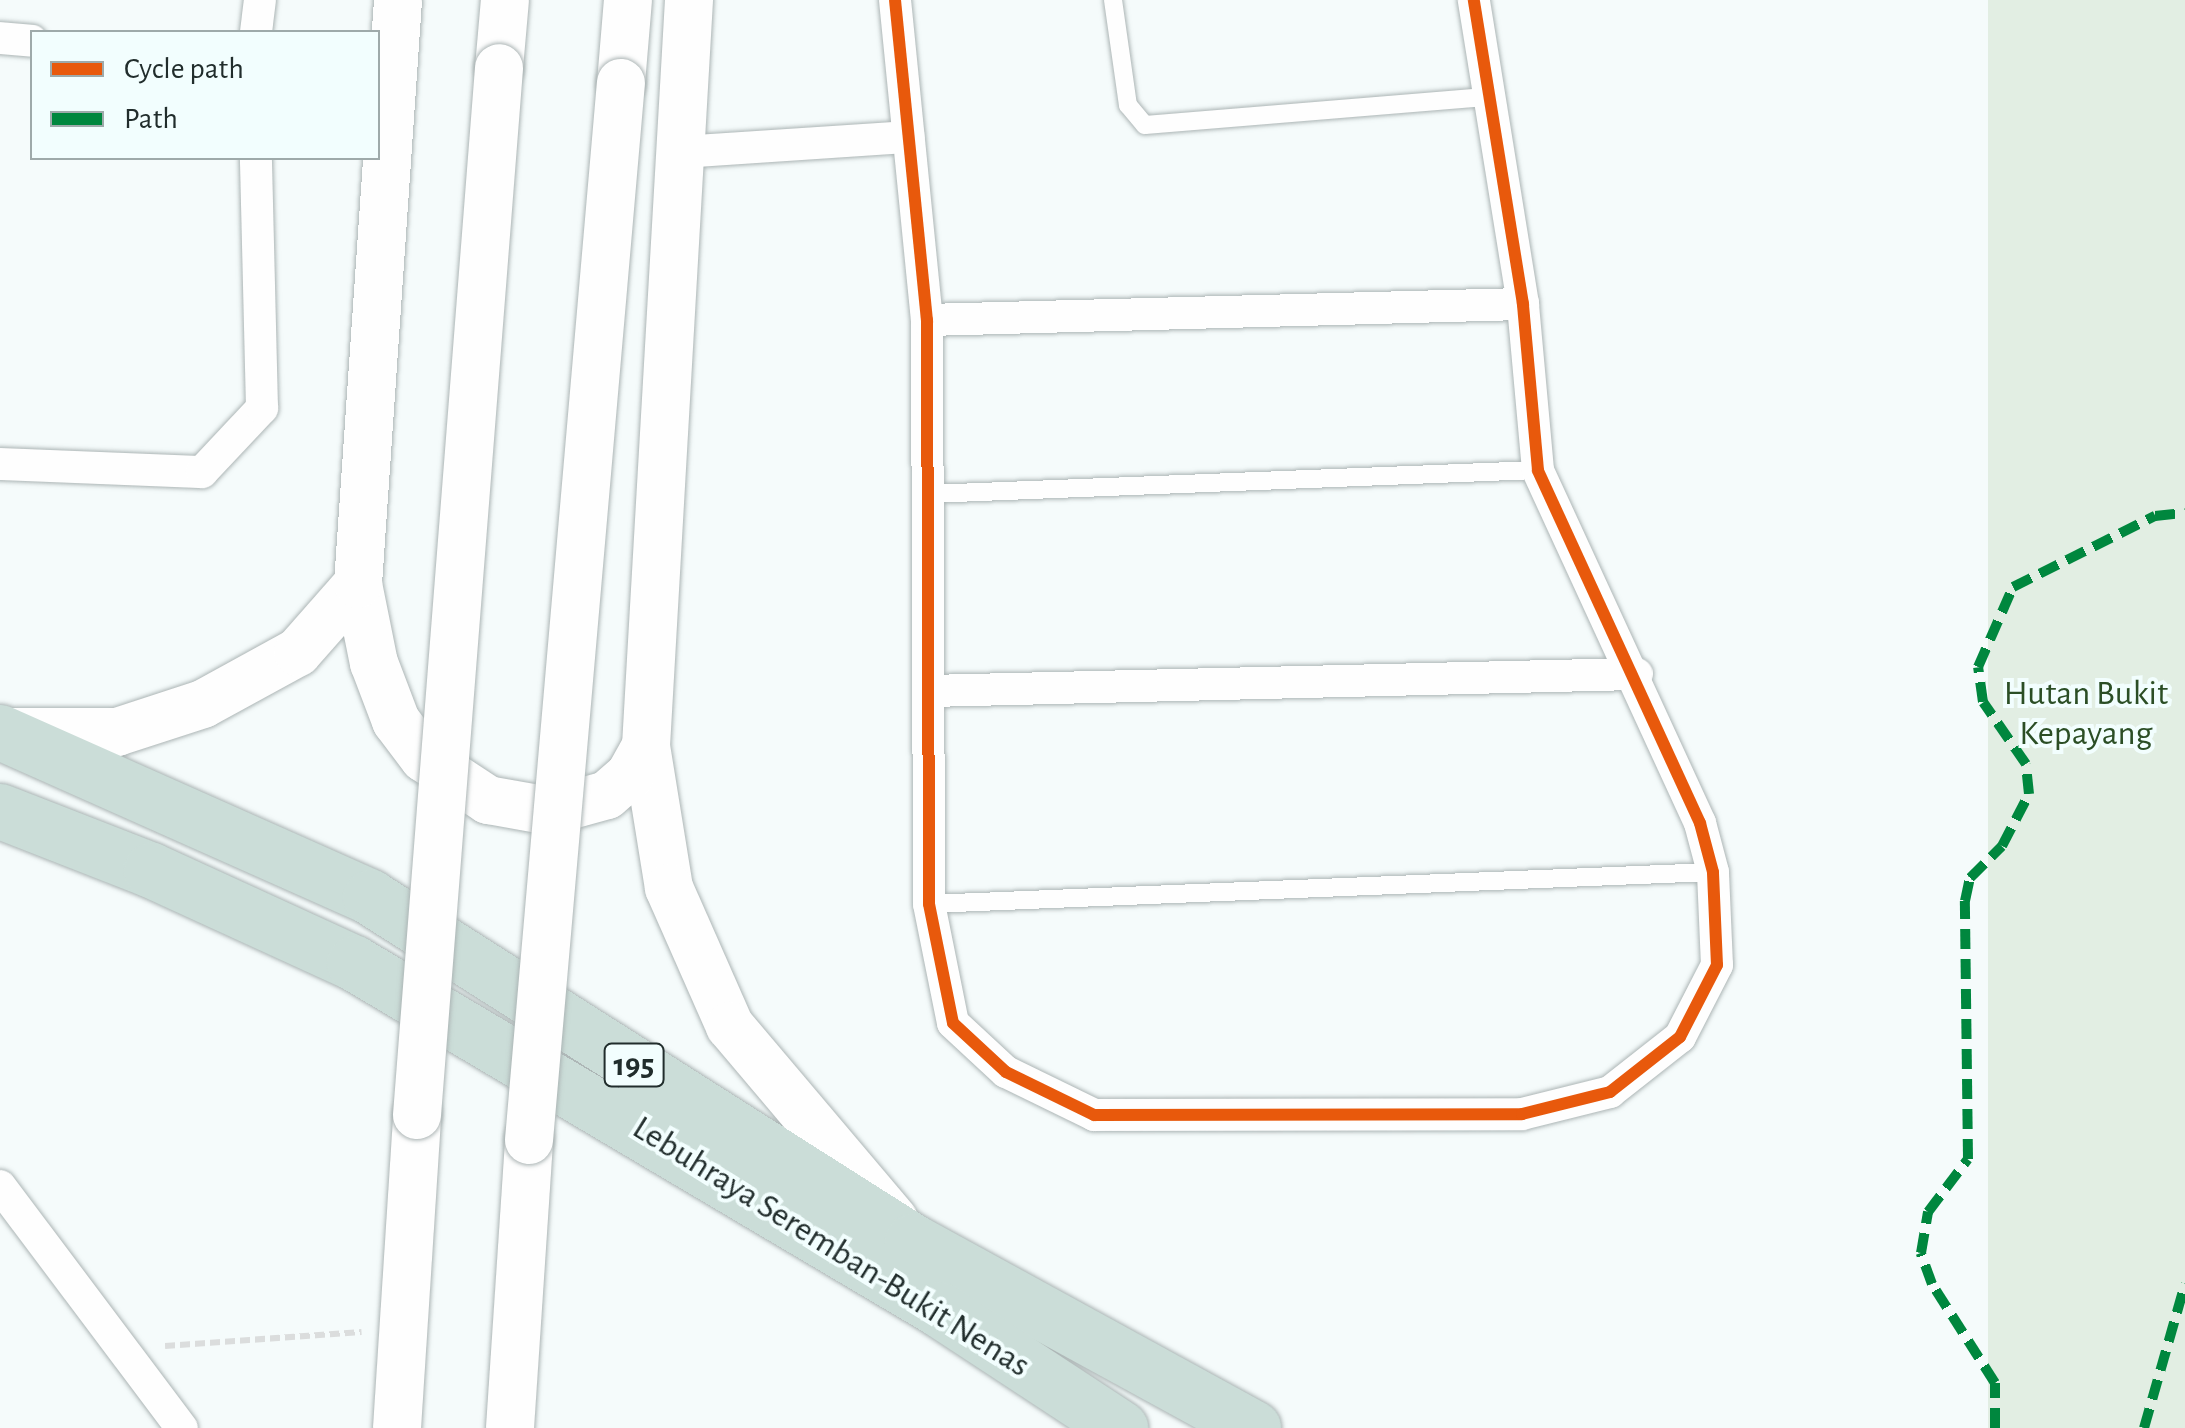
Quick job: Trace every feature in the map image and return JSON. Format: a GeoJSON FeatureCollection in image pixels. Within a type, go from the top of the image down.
{"type":"FeatureCollection","features":[{"type":"Feature","properties":{"kind":"highway","name":"Lebuhraya Seremban-Bukit Nenas"},"geometry":{"type":"LineString","coordinates":[[0,732],[370,897],[912,1242],[1254,1428]]}},
{"type":"Feature","properties":{"kind":"highway","name":"Lebuhraya Seremban-Bukit Nenas"},"geometry":{"type":"LineString","coordinates":[[0,811],[151,870],[354,963],[939,1309],[1120,1428]]}},
{"type":"Feature","properties":{"kind":"street"},"geometry":{"type":"LineString","coordinates":[[256,30],[260,0]]}},
{"type":"Feature","properties":{"kind":"street"},"geometry":{"type":"LineString","coordinates":[[398,0],[358,584],[374,663],[396,721],[424,758],[488,800],[549,811],[607,795],[630,775],[646,746]]}},
{"type":"Feature","properties":{"kind":"street"},"geometry":{"type":"LineString","coordinates":[[397,1428],[417,1116],[504,0]]}},
{"type":"Feature","properties":{"kind":"street"},"geometry":{"type":"LineString","coordinates":[[510,1428],[529,1140],[628,0]]}},
{"type":"Feature","properties":{"kind":"street"},"geometry":{"type":"LineString","coordinates":[[689,0],[646,746],[669,888],[730,1026],[912,1242]]}},
{"type":"Feature","properties":{"kind":"street"},"geometry":{"type":"LineString","coordinates":[[895,0],[927,320],[929,904],[953,1023],[1006,1072],[1094,1115],[1522,1114],[1610,1092],[1680,1037],[1717,965],[1713,872],[1700,823],[1637,674],[1538,470],[1523,304],[1474,0]]}},
{"type":"Feature","properties":{"kind":"street"},"geometry":{"type":"LineString","coordinates":[[0,38],[30,41]]}},
{"type":"Feature","properties":{"kind":"street"},"geometry":{"type":"LineString","coordinates":[[682,152],[909,137]]}},
{"type":"Feature","properties":{"kind":"street"},"geometry":{"type":"LineString","coordinates":[[0,464],[202,472],[262,408],[256,160]]}},
{"type":"Feature","properties":{"kind":"street"},"geometry":{"type":"LineString","coordinates":[[927,320],[1523,304]]}},
{"type":"Feature","properties":{"kind":"street"},"geometry":{"type":"LineString","coordinates":[[0,732],[117,732],[203,704],[298,652],[358,584]]}},
{"type":"Feature","properties":{"kind":"street"},"geometry":{"type":"LineString","coordinates":[[929,691],[1637,674]]}},
{"type":"Feature","properties":{"kind":"street"},"geometry":{"type":"LineString","coordinates":[[0,1186],[182,1428]]}},
{"type":"Feature","properties":{"kind":"lane"},"geometry":{"type":"LineString","coordinates":[[1113,0],[1128,105],[1145,125],[1489,97]]}},
{"type":"Feature","properties":{"kind":"lane"},"geometry":{"type":"LineString","coordinates":[[929,494],[1538,470]]}},
{"type":"Feature","properties":{"kind":"lane"},"geometry":{"type":"LineString","coordinates":[[929,904],[1713,872]]}},
{"type":"Feature","properties":{"kind":"path"},"geometry":{"type":"LineString","coordinates":[[124,1349],[404,1329]]}},
{"type":"Feature","properties":{"kind":"green space","name":"Hutan Bukit Kepayang"},"geometry":{"type":"Polygon","coordinates":[[[1988,0],[2185,0],[2185,1428],[1988,1428],[1988,0]]]}},
{"type":"Feature","properties":{"kind":"marked path"},"geometry":{"type":"LineString","coordinates":[[1995,1428],[1995,1383],[1932,1284],[1921,1253],[1928,1212],[1968,1159],[1965,901],[1970,878],[2002,846],[2029,794],[2026,764],[1983,702],[1978,667],[2013,587],[2155,516],[2185,513]]}},
{"type":"Feature","properties":{"kind":"marked path"},"geometry":{"type":"LineString","coordinates":[[2144,1428],[2185,1284]]}},
{"type":"Feature","properties":{"kind":"cycle path"},"geometry":{"type":"LineString","coordinates":[[895,0],[927,320],[929,904],[953,1023],[1006,1072],[1094,1115],[1522,1114],[1610,1092],[1680,1037],[1717,965],[1713,872],[1700,823],[1538,470],[1523,304],[1474,0]]}}]}
